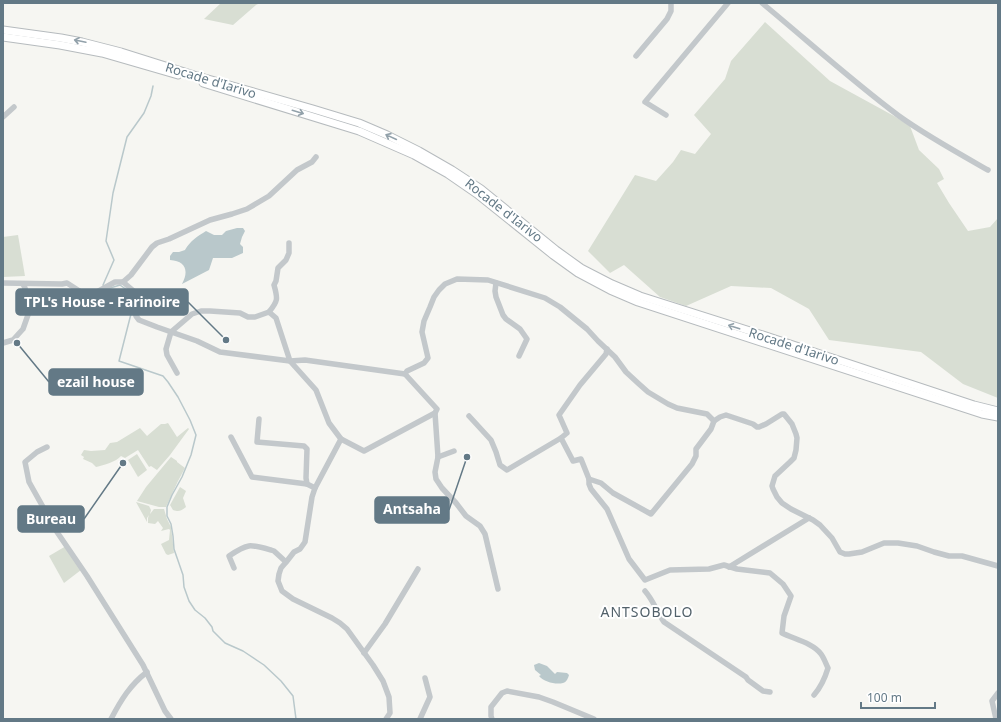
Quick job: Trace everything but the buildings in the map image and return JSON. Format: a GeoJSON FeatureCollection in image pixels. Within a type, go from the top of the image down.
{"type":"FeatureCollection","features":[{"type":"Feature","properties":{"kind":"main road","name":"Rocade d'Iarivo"},"geometry":{"type":"LineString","coordinates":[[3,30],[61,38],[121,52],[194,75],[306,107],[388,135],[452,170],[481,189],[556,250],[581,268],[612,284],[640,296],[974,405],[998,411]]}},
{"type":"Feature","properties":{"kind":"main road","name":"Rocade d'Iarivo"},"geometry":{"type":"LineString","coordinates":[[3,37],[102,53],[189,78],[359,131],[414,155],[448,174],[477,194],[553,256],[578,273],[617,293],[638,302],[742,336],[982,414],[998,417]]}},
{"type":"Feature","properties":{"kind":"street"},"geometry":{"type":"LineString","coordinates":[[636,56],[667,19],[672,11],[671,3]]}},
{"type":"Feature","properties":{"kind":"street"},"geometry":{"type":"LineString","coordinates":[[666,115],[645,102],[728,3]]}},
{"type":"Feature","properties":{"kind":"street"},"geometry":{"type":"LineString","coordinates":[[762,3],[847,75],[900,116],[933,139],[988,170]]}},
{"type":"Feature","properties":{"kind":"street"},"geometry":{"type":"LineString","coordinates":[[3,117],[14,107]]}},
{"type":"Feature","properties":{"kind":"street"},"geometry":{"type":"LineString","coordinates":[[123,282],[131,275],[152,247],[157,243],[210,220],[247,208],[269,196],[297,170],[312,162],[316,157]]}},
{"type":"Feature","properties":{"kind":"street"},"geometry":{"type":"LineString","coordinates":[[177,373],[167,355],[166,349],[171,332],[192,314],[201,311],[240,313],[255,317],[269,312],[276,303],[274,285],[278,268],[286,260],[289,253],[289,244]]}},
{"type":"Feature","properties":{"kind":"street"},"geometry":{"type":"LineString","coordinates":[[405,374],[407,371],[424,363],[428,358],[422,332],[424,321],[434,297],[439,290],[445,284],[457,279],[488,280],[536,295],[560,307],[607,349],[626,372],[648,392],[677,408],[707,414],[714,421]]}},
{"type":"Feature","properties":{"kind":"street"},"geometry":{"type":"LineString","coordinates":[[3,283],[67,283],[81,292],[95,293],[116,282],[123,282],[136,293],[138,297],[135,312],[136,316],[140,320],[197,341],[220,352],[290,361],[305,360],[405,374],[437,409],[435,413],[438,457],[435,472],[436,479],[466,516],[480,526],[485,534],[498,589]]}},
{"type":"Feature","properties":{"kind":"street"},"geometry":{"type":"LineString","coordinates":[[496,283],[496,297],[503,315],[520,329],[527,339],[519,356]]}},
{"type":"Feature","properties":{"kind":"street"},"geometry":{"type":"LineString","coordinates":[[3,342],[14,340],[23,329],[29,312],[25,288],[22,284]]}},
{"type":"Feature","properties":{"kind":"street"},"geometry":{"type":"LineString","coordinates":[[269,312],[276,318],[290,361],[316,390],[329,423],[341,439],[364,451],[435,413]]}},
{"type":"Feature","properties":{"kind":"street"},"geometry":{"type":"LineString","coordinates":[[469,416],[491,440],[500,465],[507,470],[567,433],[559,415],[580,385],[606,354],[607,349]]}},
{"type":"Feature","properties":{"kind":"street"},"geometry":{"type":"LineString","coordinates":[[589,479],[601,483],[613,493],[651,514],[692,464],[696,456],[696,449],[711,429],[714,421],[726,415],[749,422],[759,427],[782,414],[786,415],[796,434],[796,450],[794,458],[776,476],[772,486],[782,503],[820,525],[832,538],[840,552],[845,554],[862,552],[884,543],[898,543],[917,546],[949,556],[962,556],[998,566]]}},
{"type":"Feature","properties":{"kind":"street"},"geometry":{"type":"LineString","coordinates":[[259,419],[256,442],[304,446],[307,449],[307,484]]}},
{"type":"Feature","properties":{"kind":"street"},"geometry":{"type":"LineString","coordinates":[[231,437],[252,477],[307,484],[315,488]]}},
{"type":"Feature","properties":{"kind":"street"},"geometry":{"type":"LineString","coordinates":[[561,438],[572,460],[576,461],[581,459],[589,479],[591,489],[607,509],[629,559],[645,580],[670,570],[709,569],[724,565],[737,569],[770,573],[783,584],[791,596],[784,616],[782,634],[808,643],[821,654],[828,668],[826,677],[814,695]]}},
{"type":"Feature","properties":{"kind":"street"},"geometry":{"type":"LineString","coordinates":[[341,439],[315,488],[312,497],[305,542],[294,552],[281,568],[278,581],[282,591],[293,599],[340,623],[347,629],[383,681],[389,698],[390,712],[386,719]]}},
{"type":"Feature","properties":{"kind":"street"},"geometry":{"type":"LineString","coordinates":[[47,447],[37,452],[25,462],[29,482],[57,532],[143,664],[165,711],[171,719]]}},
{"type":"Feature","properties":{"kind":"street"},"geometry":{"type":"LineString","coordinates":[[438,457],[454,451]]}},
{"type":"Feature","properties":{"kind":"street"},"geometry":{"type":"LineString","coordinates":[[729,567],[809,518]]}},
{"type":"Feature","properties":{"kind":"street"},"geometry":{"type":"LineString","coordinates":[[234,568],[230,556],[248,545],[274,551],[286,562]]}},
{"type":"Feature","properties":{"kind":"street"},"geometry":{"type":"LineString","coordinates":[[364,653],[385,624],[418,569]]}},
{"type":"Feature","properties":{"kind":"street"},"geometry":{"type":"LineString","coordinates":[[644,591],[650,597],[658,614],[664,622],[746,677],[763,691],[770,692]]}},
{"type":"Feature","properties":{"kind":"street"},"geometry":{"type":"LineString","coordinates":[[111,719],[127,691],[138,678],[147,672]]}},
{"type":"Feature","properties":{"kind":"street"},"geometry":{"type":"LineString","coordinates":[[420,719],[430,697],[425,678]]}},
{"type":"Feature","properties":{"kind":"street"},"geometry":{"type":"LineString","coordinates":[[492,719],[491,708],[502,693],[507,691],[538,697],[594,719]]}},
{"type":"Feature","properties":{"kind":"street"},"geometry":{"type":"LineString","coordinates":[[996,719],[995,702],[998,694]]}},
{"type":"Feature","properties":{"kind":"shaded area"},"geometry":{"type":"Polygon","coordinates":[[[221,3],[260,3],[233,25],[204,19],[221,3]]]}},
{"type":"Feature","properties":{"kind":"shaded area"},"geometry":{"type":"Polygon","coordinates":[[[765,22],[830,81],[910,126],[919,150],[939,169],[944,179],[937,183],[968,231],[990,227],[998,218],[998,398],[963,384],[921,352],[829,340],[809,309],[771,288],[731,286],[686,306],[660,297],[624,265],[610,273],[588,251],[635,175],[656,181],[673,162],[681,150],[695,154],[711,134],[694,115],[725,79],[731,61],[765,22]]]}},
{"type":"Feature","properties":{"kind":"shaded area"},"geometry":{"type":"Polygon","coordinates":[[[243,228],[245,231],[240,244],[243,247],[243,253],[232,258],[213,258],[209,270],[182,284],[185,275],[185,268],[180,262],[170,260],[170,256],[173,252],[185,250],[192,241],[206,231],[214,235],[222,235],[226,231],[243,228]]]}},
{"type":"Feature","properties":{"kind":"shaded area"},"geometry":{"type":"Polygon","coordinates":[[[18,235],[25,276],[3,277],[3,237],[18,235]]]}},
{"type":"Feature","properties":{"kind":"shaded area"},"geometry":{"type":"Polygon","coordinates":[[[168,423],[177,437],[188,428],[189,429],[157,470],[151,466],[149,467],[138,450],[125,458],[121,456],[113,462],[96,467],[92,463],[83,459],[84,457],[81,455],[84,450],[105,450],[110,443],[117,442],[140,428],[147,436],[161,424],[168,423]]]}},
{"type":"Feature","properties":{"kind":"shaded area"},"geometry":{"type":"Polygon","coordinates":[[[137,454],[147,470],[138,477],[128,460],[137,454]]]}},
{"type":"Feature","properties":{"kind":"shaded area"},"geometry":{"type":"Polygon","coordinates":[[[171,457],[185,468],[166,507],[159,507],[137,501],[146,487],[171,457]]]}},
{"type":"Feature","properties":{"kind":"shaded area"},"geometry":{"type":"Polygon","coordinates":[[[180,487],[186,491],[183,498],[186,507],[177,511],[173,510],[170,505],[180,487]]]}},
{"type":"Feature","properties":{"kind":"shaded area"},"geometry":{"type":"Polygon","coordinates":[[[136,502],[149,506],[151,510],[150,514],[154,509],[164,509],[171,527],[174,553],[168,555],[166,554],[161,544],[169,540],[170,530],[161,531],[163,528],[158,521],[155,524],[148,523],[149,515],[147,518],[147,522],[136,502]]]}},
{"type":"Feature","properties":{"kind":"shaded area"},"geometry":{"type":"Polygon","coordinates":[[[66,546],[81,570],[64,583],[49,556],[66,546]]]}},
{"type":"Feature","properties":{"kind":"shaded area"},"geometry":{"type":"Polygon","coordinates":[[[539,663],[547,666],[555,674],[557,672],[567,673],[569,675],[567,680],[557,684],[544,680],[535,670],[534,665],[539,663]]]}},
{"type":"Feature","properties":{"kind":"waterway"},"geometry":{"type":"LineString","coordinates":[[104,286],[103,285],[114,260],[106,241],[113,193],[127,137],[144,113],[151,96],[153,86]]}},
{"type":"Feature","properties":{"kind":"waterway"},"geometry":{"type":"LineString","coordinates":[[107,289],[120,285],[134,295]]}},
{"type":"Feature","properties":{"kind":"waterway"},"geometry":{"type":"LineString","coordinates":[[133,306],[119,361],[163,376],[178,397],[196,435],[191,455],[167,507],[167,516],[171,524],[174,549],[183,575],[184,587],[189,601],[195,610],[205,618],[212,627],[213,631],[225,643],[243,651],[264,665],[281,681],[293,696],[296,719]]}},
{"type":"Feature","properties":{"kind":"place","name":"TPL's House - Farinoire"},"geometry":{"type":"Point","coordinates":[226,340]}},
{"type":"Feature","properties":{"kind":"place","name":"ezail house"},"geometry":{"type":"Point","coordinates":[17,343]}},
{"type":"Feature","properties":{"kind":"place","name":"Antsaha"},"geometry":{"type":"Point","coordinates":[467,457]}},
{"type":"Feature","properties":{"kind":"place","name":"Bureau"},"geometry":{"type":"Point","coordinates":[123,463]}},
{"type":"Feature","properties":{"kind":"district","name":"ANTSOBOLO"},"geometry":{"type":"Point","coordinates":[647,612]}}]}
